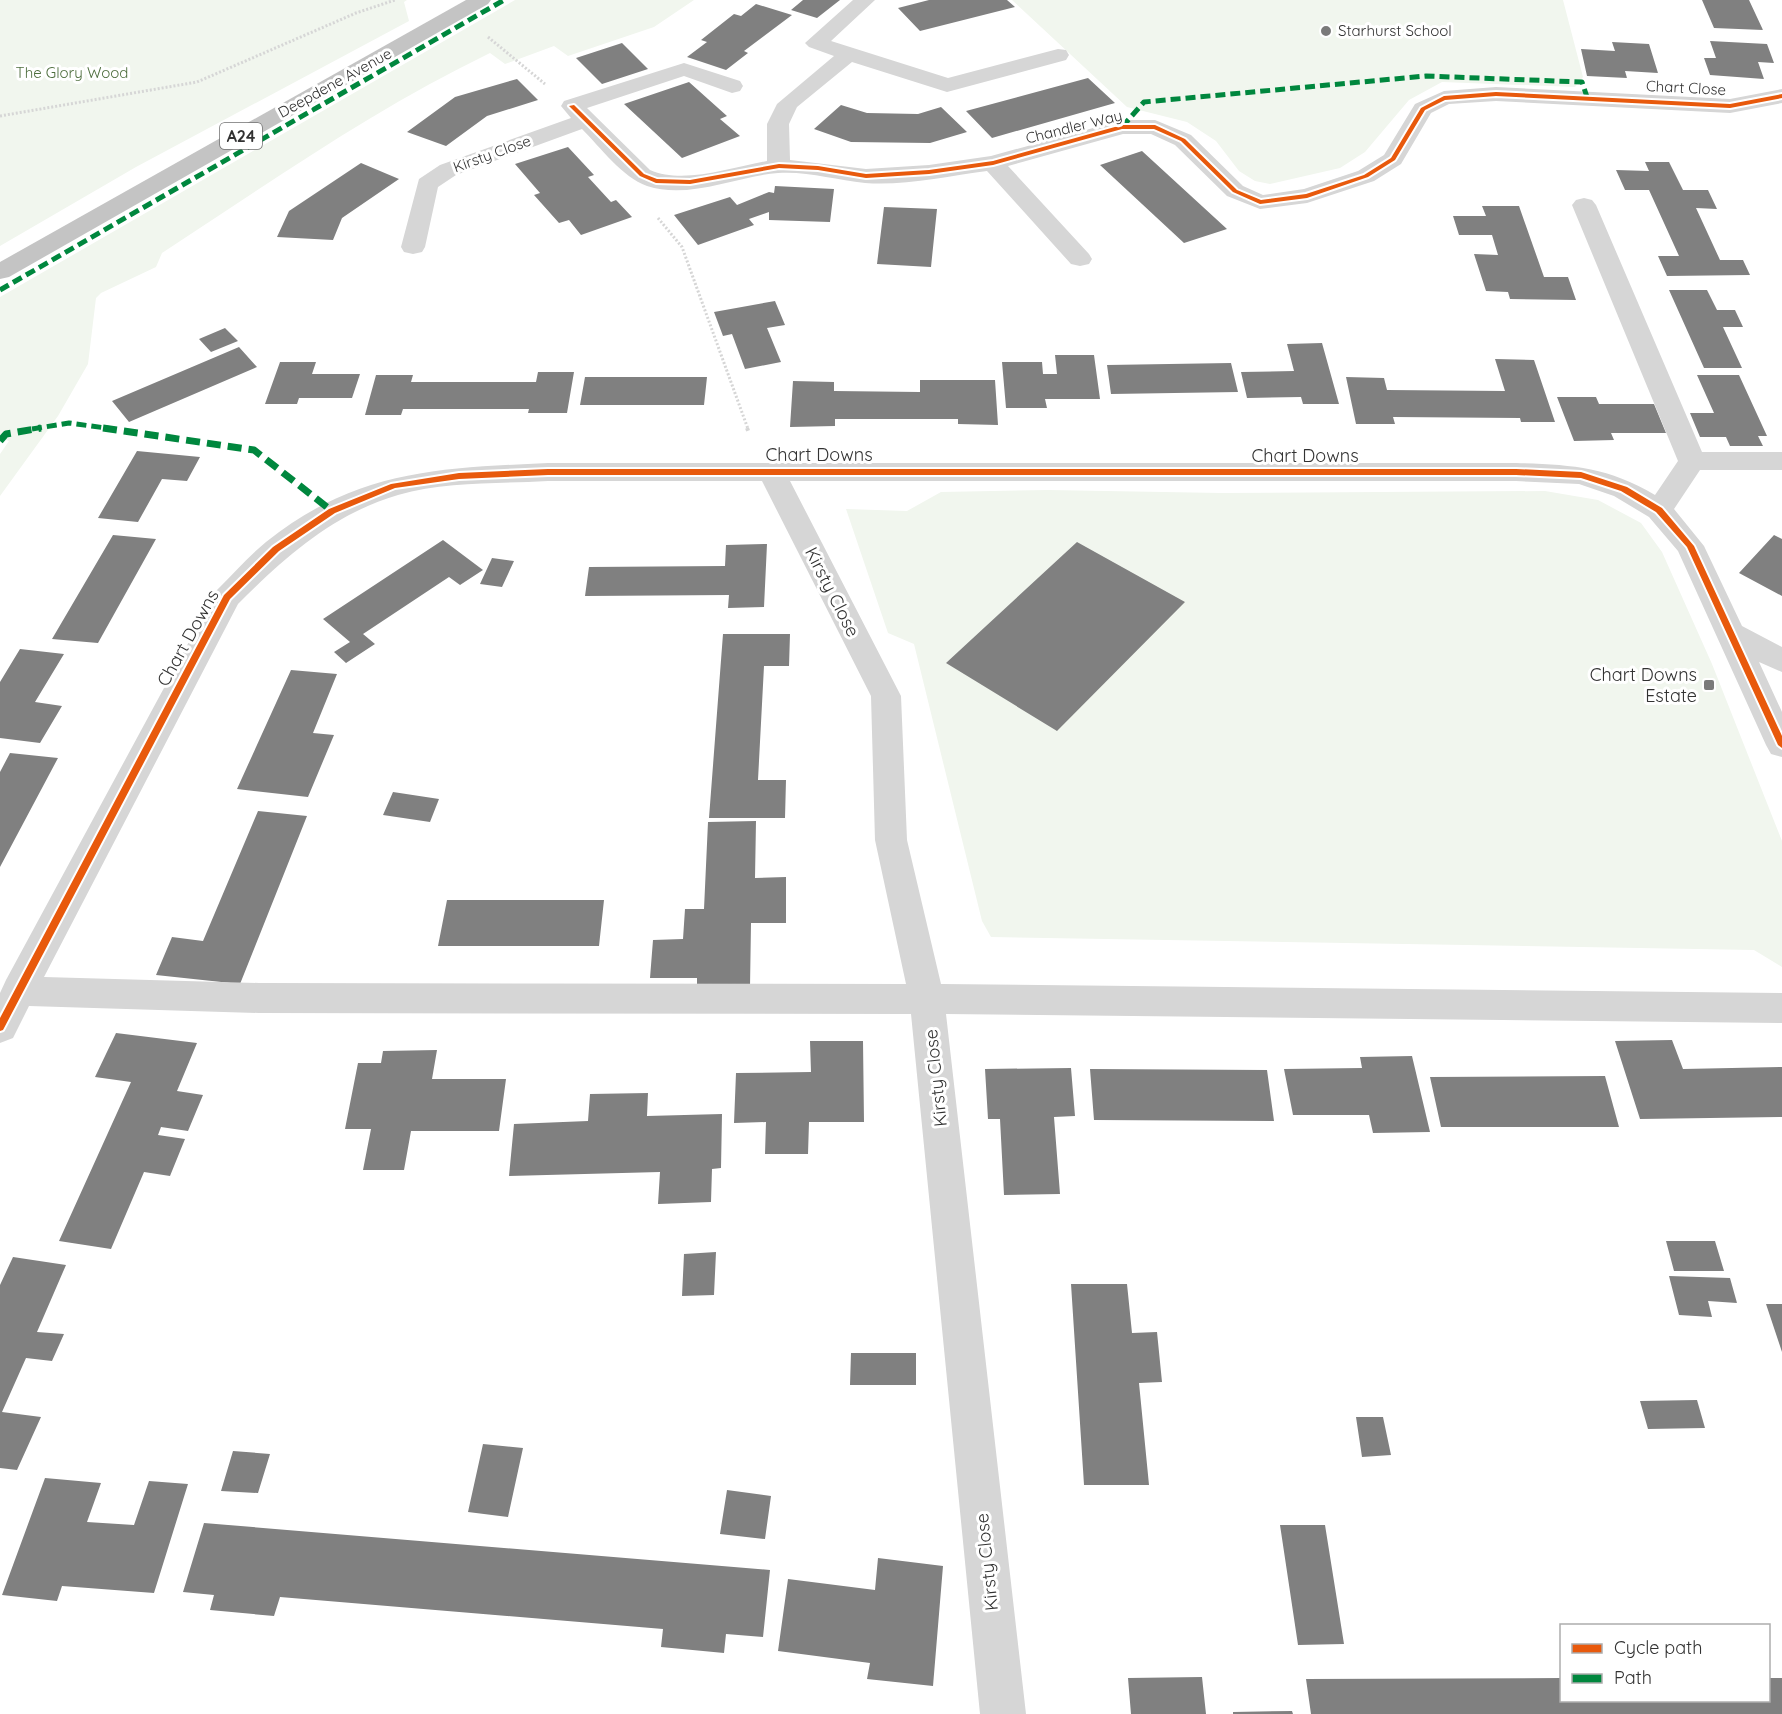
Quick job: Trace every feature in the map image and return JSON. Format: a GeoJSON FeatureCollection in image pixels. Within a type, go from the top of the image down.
{"type":"FeatureCollection","features":[{"type":"Feature","properties":{"kind":"highway","name":"Deepdene Avenue"},"geometry":{"type":"LineString","coordinates":[[0,272],[481,0]]}},
{"type":"Feature","properties":{"kind":"street"},"geometry":{"type":"LineString","coordinates":[[865,0],[816,43],[948,85],[1058,55]]}},
{"type":"Feature","properties":{"kind":"street"},"geometry":{"type":"LineString","coordinates":[[779,166],[778,124],[789,104],[849,54]]}},
{"type":"Feature","properties":{"kind":"street","name":"Kirsty Close"},"geometry":{"type":"LineString","coordinates":[[413,247],[428,184],[448,170],[684,69],[732,86]]}},
{"type":"Feature","properties":{"kind":"street","name":"Chandler Way"},"geometry":{"type":"LineString","coordinates":[[656,181],[690,182],[779,166],[818,168],[866,176],[929,172],[993,163],[1122,128],[1155,127],[1184,140],[1235,191],[1260,202],[1307,196],[1366,176],[1393,159],[1423,109],[1444,98],[1496,94],[1587,97]]}},
{"type":"Feature","properties":{"kind":"street","name":"Chart Close"},"geometry":{"type":"LineString","coordinates":[[1587,97],[1730,106],[1782,96]]}},
{"type":"Feature","properties":{"kind":"street"},"geometry":{"type":"LineString","coordinates":[[579,113],[642,175],[656,181]]}},
{"type":"Feature","properties":{"kind":"street"},"geometry":{"type":"LineString","coordinates":[[993,163],[1080,259]]}},
{"type":"Feature","properties":{"kind":"street"},"geometry":{"type":"LineString","coordinates":[[1584,205],[1692,461]]}},
{"type":"Feature","properties":{"kind":"street"},"geometry":{"type":"LineString","coordinates":[[1692,461],[1782,461]]}},
{"type":"Feature","properties":{"kind":"street"},"geometry":{"type":"LineString","coordinates":[[1659,510],[1692,461]]}},
{"type":"Feature","properties":{"kind":"street","name":"Chart Downs"},"geometry":{"type":"LineString","coordinates":[[0,1027],[227,597],[276,549],[332,511],[394,486],[459,476],[560,472],[1516,472],[1581,475],[1624,489],[1659,510],[1690,546],[1733,633],[1782,745]]}},
{"type":"Feature","properties":{"kind":"street","name":"Kirsty Close"},"geometry":{"type":"LineString","coordinates":[[771,472],[886,696],[891,840],[927,999],[1003,1714]]}},
{"type":"Feature","properties":{"kind":"street"},"geometry":{"type":"LineString","coordinates":[[1733,633],[1782,661]]}},
{"type":"Feature","properties":{"kind":"street"},"geometry":{"type":"LineString","coordinates":[[18,991],[259,998],[927,999],[1782,1008]]}},
{"type":"Feature","properties":{"kind":"path"},"geometry":{"type":"LineString","coordinates":[[0,116],[197,82],[356,13],[395,0]]}},
{"type":"Feature","properties":{"kind":"path"},"geometry":{"type":"LineString","coordinates":[[452,18],[476,27],[579,113]]}},
{"type":"Feature","properties":{"kind":"path"},"geometry":{"type":"LineString","coordinates":[[656,181],[647,205],[682,247],[754,448],[771,472]]}},
{"type":"Feature","properties":{"kind":"green space","name":"The Glory Wood"},"geometry":{"type":"Polygon","coordinates":[[[0,0],[407,0],[404,2],[409,21],[136,167],[0,246],[0,0]]]}},
{"type":"Feature","properties":{"kind":"green space"},"geometry":{"type":"Polygon","coordinates":[[[515,0],[694,0],[654,27],[568,56],[554,46],[505,64],[490,53],[363,122],[162,253],[156,267],[101,293],[96,298],[88,364],[58,416],[0,496],[0,454],[9,441],[0,438],[0,297],[515,0]]]}},
{"type":"Feature","properties":{"kind":"green space"},"geometry":{"type":"Polygon","coordinates":[[[1012,0],[1563,0],[1583,77],[1575,87],[1442,82],[1409,100],[1365,152],[1340,168],[1270,184],[1255,181],[1239,171],[1216,141],[1187,122],[1127,107],[1012,0]]]}},
{"type":"Feature","properties":{"kind":"green space"},"geometry":{"type":"Polygon","coordinates":[[[1048,490],[1221,493],[1545,491],[1598,500],[1641,523],[1662,552],[1712,664],[1782,841],[1782,967],[1754,950],[991,937],[982,921],[914,644],[888,633],[846,509],[907,511],[941,492],[1048,490]]]}},
{"type":"Feature","properties":{"kind":"building"},"geometry":{"type":"Polygon","coordinates":[[[803,0],[840,0],[817,18],[791,10],[803,0]]]}},
{"type":"Feature","properties":{"kind":"building"},"geometry":{"type":"Polygon","coordinates":[[[929,0],[1007,0],[1015,7],[920,31],[898,8],[929,0]]]}},
{"type":"Feature","properties":{"kind":"building"},"geometry":{"type":"Polygon","coordinates":[[[1702,0],[1749,0],[1763,30],[1714,28],[1702,0]]]}},
{"type":"Feature","properties":{"kind":"building"},"geometry":{"type":"Polygon","coordinates":[[[756,4],[792,15],[744,51],[748,53],[726,70],[687,57],[707,42],[701,40],[734,14],[741,16],[756,4]]]}},
{"type":"Feature","properties":{"kind":"building"},"geometry":{"type":"Polygon","coordinates":[[[1710,41],[1767,44],[1774,63],[1758,62],[1764,79],[1710,75],[1704,58],[1716,58],[1710,41]]]}},
{"type":"Feature","properties":{"kind":"building"},"geometry":{"type":"Polygon","coordinates":[[[1612,42],[1649,44],[1658,73],[1625,71],[1627,78],[1587,76],[1581,49],[1615,51],[1612,42]]]}},
{"type":"Feature","properties":{"kind":"building"},"geometry":{"type":"Polygon","coordinates":[[[622,43],[648,69],[602,84],[576,58],[622,43]]]}},
{"type":"Feature","properties":{"kind":"building"},"geometry":{"type":"Polygon","coordinates":[[[1088,78],[1115,103],[992,138],[966,111],[1088,78]]]}},
{"type":"Feature","properties":{"kind":"building"},"geometry":{"type":"Polygon","coordinates":[[[517,79],[538,100],[487,116],[446,146],[407,132],[455,97],[517,79]]]}},
{"type":"Feature","properties":{"kind":"building"},"geometry":{"type":"Polygon","coordinates":[[[689,82],[727,116],[720,119],[740,136],[682,158],[624,104],[689,82]]]}},
{"type":"Feature","properties":{"kind":"building"},"geometry":{"type":"Polygon","coordinates":[[[841,105],[867,113],[918,114],[941,107],[967,132],[930,143],[851,142],[814,129],[841,105]]]}},
{"type":"Feature","properties":{"kind":"building"},"geometry":{"type":"Polygon","coordinates":[[[568,147],[594,175],[588,177],[611,202],[616,200],[632,217],[581,235],[569,220],[559,223],[534,195],[540,193],[515,164],[568,147]]]}},
{"type":"Feature","properties":{"kind":"building"},"geometry":{"type":"Polygon","coordinates":[[[1142,151],[1227,229],[1184,243],[1100,165],[1142,151]]]}},
{"type":"Feature","properties":{"kind":"building"},"geometry":{"type":"Polygon","coordinates":[[[1645,162],[1669,162],[1683,190],[1708,190],[1717,209],[1696,208],[1720,260],[1743,260],[1750,275],[1667,276],[1658,256],[1679,256],[1649,190],[1625,190],[1616,170],[1649,171],[1645,162]]]}},
{"type":"Feature","properties":{"kind":"building"},"geometry":{"type":"Polygon","coordinates":[[[361,163],[399,179],[342,218],[333,240],[277,237],[289,211],[361,163]]]}},
{"type":"Feature","properties":{"kind":"building"},"geometry":{"type":"Polygon","coordinates":[[[775,186],[834,189],[830,222],[769,220],[769,212],[749,219],[754,225],[698,245],[674,215],[730,197],[737,205],[769,192],[774,193],[775,186]]]}},
{"type":"Feature","properties":{"kind":"building"},"geometry":{"type":"Polygon","coordinates":[[[1482,206],[1519,206],[1544,277],[1568,277],[1576,300],[1510,299],[1508,292],[1486,291],[1474,254],[1498,255],[1492,235],[1459,235],[1453,216],[1486,216],[1482,206]]]}},
{"type":"Feature","properties":{"kind":"building"},"geometry":{"type":"Polygon","coordinates":[[[884,207],[937,209],[931,267],[877,264],[884,207]]]}},
{"type":"Feature","properties":{"kind":"building"},"geometry":{"type":"Polygon","coordinates":[[[1669,290],[1707,290],[1717,310],[1735,310],[1743,327],[1723,327],[1742,368],[1704,368],[1669,290]]]}},
{"type":"Feature","properties":{"kind":"building"},"geometry":{"type":"Polygon","coordinates":[[[775,301],[785,325],[767,328],[781,362],[745,369],[732,334],[723,336],[714,312],[775,301]]]}},
{"type":"Feature","properties":{"kind":"building"},"geometry":{"type":"Polygon","coordinates":[[[225,328],[238,341],[211,352],[199,339],[225,328]]]}},
{"type":"Feature","properties":{"kind":"building"},"geometry":{"type":"Polygon","coordinates":[[[1322,343],[1339,404],[1303,404],[1301,397],[1247,398],[1241,372],[1294,371],[1287,344],[1322,343]]]}},
{"type":"Feature","properties":{"kind":"building"},"geometry":{"type":"Polygon","coordinates":[[[239,347],[257,367],[129,422],[112,401],[239,347]]]}},
{"type":"Feature","properties":{"kind":"building"},"geometry":{"type":"Polygon","coordinates":[[[1055,355],[1094,355],[1100,399],[1045,399],[1047,408],[1006,408],[1002,362],[1042,362],[1043,374],[1057,374],[1055,355]]]}},
{"type":"Feature","properties":{"kind":"building"},"geometry":{"type":"Polygon","coordinates":[[[1495,359],[1534,360],[1555,422],[1521,422],[1520,418],[1393,417],[1395,424],[1356,424],[1346,377],[1384,378],[1387,390],[1505,391],[1495,359]]]}},
{"type":"Feature","properties":{"kind":"building"},"geometry":{"type":"Polygon","coordinates":[[[280,362],[316,362],[312,374],[360,374],[352,398],[299,398],[297,404],[265,404],[280,362]]]}},
{"type":"Feature","properties":{"kind":"building"},"geometry":{"type":"Polygon","coordinates":[[[1231,363],[1238,392],[1111,394],[1107,365],[1231,363]]]}},
{"type":"Feature","properties":{"kind":"building"},"geometry":{"type":"Polygon","coordinates":[[[538,372],[574,372],[567,413],[528,413],[529,409],[403,409],[401,415],[365,415],[376,375],[413,375],[411,382],[536,382],[538,372]]]}},
{"type":"Feature","properties":{"kind":"building"},"geometry":{"type":"Polygon","coordinates":[[[1697,375],[1739,375],[1767,436],[1758,436],[1763,446],[1730,446],[1726,437],[1700,437],[1690,413],[1714,413],[1697,375]]]}},
{"type":"Feature","properties":{"kind":"building"},"geometry":{"type":"Polygon","coordinates":[[[585,377],[707,377],[704,405],[580,405],[585,377]]]}},
{"type":"Feature","properties":{"kind":"building"},"geometry":{"type":"Polygon","coordinates":[[[920,380],[995,380],[998,425],[958,424],[958,419],[835,419],[835,426],[790,427],[793,381],[834,382],[834,391],[920,392],[920,380]]]}},
{"type":"Feature","properties":{"kind":"building"},"geometry":{"type":"Polygon","coordinates":[[[1557,397],[1596,397],[1599,404],[1654,404],[1666,433],[1611,433],[1614,440],[1574,441],[1557,397]]]}},
{"type":"Feature","properties":{"kind":"building"},"geometry":{"type":"Polygon","coordinates":[[[137,451],[200,457],[187,481],[162,479],[138,522],[98,518],[137,451]]]}},
{"type":"Feature","properties":{"kind":"building"},"geometry":{"type":"Polygon","coordinates":[[[113,535],[156,539],[98,643],[52,639],[113,535]]]}},
{"type":"Feature","properties":{"kind":"building"},"geometry":{"type":"Polygon","coordinates":[[[1774,535],[1782,539],[1782,596],[1739,573],[1774,535]]]}},
{"type":"Feature","properties":{"kind":"building"},"geometry":{"type":"Polygon","coordinates":[[[443,540],[483,570],[460,585],[449,577],[363,634],[375,644],[346,663],[334,652],[350,642],[323,619],[443,540]]]}},
{"type":"Feature","properties":{"kind":"building"},"geometry":{"type":"Polygon","coordinates":[[[1077,542],[1185,602],[1057,731],[946,663],[1077,542]]]}},
{"type":"Feature","properties":{"kind":"building"},"geometry":{"type":"Polygon","coordinates":[[[767,544],[764,607],[728,608],[729,595],[585,596],[589,567],[725,566],[726,545],[767,544]]]}},
{"type":"Feature","properties":{"kind":"building"},"geometry":{"type":"Polygon","coordinates":[[[492,558],[514,561],[502,587],[480,584],[492,558]]]}},
{"type":"Feature","properties":{"kind":"building"},"geometry":{"type":"Polygon","coordinates":[[[723,634],[790,634],[789,666],[764,666],[758,780],[786,780],[785,818],[709,818],[723,634]]]}},
{"type":"Feature","properties":{"kind":"building"},"geometry":{"type":"Polygon","coordinates":[[[20,649],[64,654],[35,702],[62,706],[40,743],[0,738],[0,682],[20,649]]]}},
{"type":"Feature","properties":{"kind":"building"},"geometry":{"type":"Polygon","coordinates":[[[291,670],[337,674],[313,733],[334,735],[308,797],[237,789],[291,670]]]}},
{"type":"Feature","properties":{"kind":"building"},"geometry":{"type":"Polygon","coordinates":[[[10,753],[58,758],[0,867],[0,772],[10,753]]]}},
{"type":"Feature","properties":{"kind":"building"},"geometry":{"type":"Polygon","coordinates":[[[393,792],[439,799],[430,822],[383,815],[393,792]]]}},
{"type":"Feature","properties":{"kind":"building"},"geometry":{"type":"Polygon","coordinates":[[[258,811],[307,816],[240,984],[156,975],[172,937],[203,941],[258,811]]]}},
{"type":"Feature","properties":{"kind":"building"},"geometry":{"type":"Polygon","coordinates":[[[756,821],[755,878],[786,877],[786,923],[751,923],[750,987],[697,988],[697,978],[650,978],[653,940],[683,939],[685,909],[704,909],[708,822],[756,821]]]}},
{"type":"Feature","properties":{"kind":"building"},"geometry":{"type":"Polygon","coordinates":[[[447,900],[604,900],[599,946],[438,946],[447,900]]]}},
{"type":"Feature","properties":{"kind":"building"},"geometry":{"type":"Polygon","coordinates":[[[116,1033],[197,1043],[177,1091],[203,1095],[188,1131],[161,1127],[158,1135],[185,1139],[170,1176],[144,1172],[111,1249],[59,1241],[131,1082],[95,1077],[116,1033]]]}},
{"type":"Feature","properties":{"kind":"building"},"geometry":{"type":"Polygon","coordinates":[[[1672,1040],[1683,1069],[1782,1067],[1782,1117],[1640,1119],[1615,1041],[1672,1040]]]}},
{"type":"Feature","properties":{"kind":"building"},"geometry":{"type":"Polygon","coordinates":[[[810,1041],[863,1041],[864,1122],[809,1122],[808,1154],[765,1154],[766,1122],[734,1123],[736,1073],[811,1072],[810,1041]]]}},
{"type":"Feature","properties":{"kind":"building"},"geometry":{"type":"Polygon","coordinates":[[[437,1050],[432,1079],[506,1079],[499,1131],[411,1131],[404,1170],[363,1170],[371,1129],[345,1129],[358,1063],[381,1063],[383,1051],[437,1050]]]}},
{"type":"Feature","properties":{"kind":"building"},"geometry":{"type":"Polygon","coordinates":[[[1412,1056],[1430,1132],[1373,1133],[1369,1115],[1293,1115],[1284,1069],[1362,1068],[1360,1057],[1412,1056]]]}},
{"type":"Feature","properties":{"kind":"building"},"geometry":{"type":"Polygon","coordinates":[[[1071,1068],[1075,1116],[1054,1117],[1060,1194],[1004,1195],[1000,1119],[988,1119],[985,1069],[1071,1068]]]}},
{"type":"Feature","properties":{"kind":"building"},"geometry":{"type":"Polygon","coordinates":[[[1090,1069],[1267,1070],[1274,1121],[1094,1120],[1090,1069]]]}},
{"type":"Feature","properties":{"kind":"building"},"geometry":{"type":"Polygon","coordinates":[[[1605,1076],[1619,1127],[1441,1127],[1430,1077],[1605,1076]]]}},
{"type":"Feature","properties":{"kind":"building"},"geometry":{"type":"Polygon","coordinates":[[[648,1093],[647,1116],[722,1114],[721,1168],[712,1169],[711,1202],[658,1204],[660,1172],[509,1176],[514,1124],[588,1121],[590,1094],[648,1093]]]}},
{"type":"Feature","properties":{"kind":"building"},"geometry":{"type":"Polygon","coordinates":[[[1666,1241],[1715,1241],[1724,1271],[1674,1271],[1666,1241]]]}},
{"type":"Feature","properties":{"kind":"building"},"geometry":{"type":"Polygon","coordinates":[[[716,1252],[714,1295],[682,1296],[684,1254],[716,1252]]]}},
{"type":"Feature","properties":{"kind":"building"},"geometry":{"type":"Polygon","coordinates":[[[13,1257],[66,1265],[37,1332],[64,1334],[52,1361],[26,1358],[2,1412],[41,1417],[17,1470],[0,1468],[0,1285],[13,1257]]]}},
{"type":"Feature","properties":{"kind":"building"},"geometry":{"type":"Polygon","coordinates":[[[1669,1276],[1730,1278],[1737,1303],[1708,1301],[1712,1317],[1679,1315],[1669,1276]]]}},
{"type":"Feature","properties":{"kind":"building"},"geometry":{"type":"Polygon","coordinates":[[[1071,1284],[1127,1284],[1132,1333],[1157,1332],[1162,1382],[1139,1383],[1149,1485],[1084,1485],[1071,1284]]]}},
{"type":"Feature","properties":{"kind":"building"},"geometry":{"type":"Polygon","coordinates":[[[1766,1304],[1782,1304],[1782,1352],[1766,1304]]]}},
{"type":"Feature","properties":{"kind":"building"},"geometry":{"type":"Polygon","coordinates":[[[851,1353],[916,1353],[916,1385],[850,1385],[851,1353]]]}},
{"type":"Feature","properties":{"kind":"building"},"geometry":{"type":"Polygon","coordinates":[[[1697,1400],[1705,1428],[1648,1429],[1640,1401],[1697,1400]]]}},
{"type":"Feature","properties":{"kind":"building"},"geometry":{"type":"Polygon","coordinates":[[[1356,1417],[1383,1417],[1391,1455],[1362,1457],[1356,1417]]]}},
{"type":"Feature","properties":{"kind":"building"},"geometry":{"type":"Polygon","coordinates":[[[483,1444],[523,1448],[508,1517],[468,1512],[483,1444]]]}},
{"type":"Feature","properties":{"kind":"building"},"geometry":{"type":"Polygon","coordinates":[[[233,1451],[270,1454],[258,1493],[221,1491],[233,1451]]]}},
{"type":"Feature","properties":{"kind":"building"},"geometry":{"type":"Polygon","coordinates":[[[45,1478],[101,1483],[87,1522],[134,1525],[149,1481],[188,1484],[154,1593],[62,1586],[57,1601],[2,1595],[45,1478]]]}},
{"type":"Feature","properties":{"kind":"building"},"geometry":{"type":"Polygon","coordinates":[[[727,1490],[771,1496],[765,1539],[720,1534],[727,1490]]]}},
{"type":"Feature","properties":{"kind":"building"},"geometry":{"type":"Polygon","coordinates":[[[204,1523],[770,1570],[763,1637],[726,1634],[724,1653],[661,1647],[663,1629],[280,1597],[274,1616],[210,1610],[214,1595],[183,1592],[204,1523]]]}},
{"type":"Feature","properties":{"kind":"building"},"geometry":{"type":"Polygon","coordinates":[[[1280,1525],[1325,1525],[1344,1644],[1298,1645],[1280,1525]]]}},
{"type":"Feature","properties":{"kind":"building"},"geometry":{"type":"Polygon","coordinates":[[[878,1558],[943,1566],[933,1686],[867,1679],[870,1663],[778,1651],[788,1579],[875,1590],[878,1558]]]}},
{"type":"Feature","properties":{"kind":"building"},"geometry":{"type":"Polygon","coordinates":[[[1202,1677],[1206,1714],[1131,1714],[1128,1678],[1202,1677]]]}},
{"type":"Feature","properties":{"kind":"building"},"geometry":{"type":"Polygon","coordinates":[[[1560,1678],[1560,1702],[1770,1702],[1770,1678],[1782,1678],[1782,1714],[1311,1714],[1306,1679],[1560,1678]]]}},
{"type":"Feature","properties":{"kind":"building"},"geometry":{"type":"Polygon","coordinates":[[[1292,1711],[1293,1714],[1233,1714],[1233,1712],[1292,1711]]]}},
{"type":"Feature","properties":{"kind":"marked path"},"geometry":{"type":"LineString","coordinates":[[0,290],[504,0]]}},
{"type":"Feature","properties":{"kind":"marked path"},"geometry":{"type":"LineString","coordinates":[[1122,127],[1144,102],[1426,76],[1582,82],[1587,97]]}},
{"type":"Feature","properties":{"kind":"marked path"},"geometry":{"type":"LineString","coordinates":[[0,441],[6,434],[69,423],[254,450],[332,511]]}},
{"type":"Feature","properties":{"kind":"cycle path"},"geometry":{"type":"LineString","coordinates":[[572,106],[642,175],[656,181],[690,182],[779,166],[818,168],[866,176],[929,172],[993,163],[1122,127],[1155,127],[1183,140],[1235,191],[1260,202],[1307,196],[1366,176],[1393,159],[1423,109],[1444,98],[1496,94],[1730,106],[1782,96]]}},
{"type":"Feature","properties":{"kind":"cycle path"},"geometry":{"type":"LineString","coordinates":[[0,1027],[227,597],[276,549],[332,511],[394,486],[459,476],[548,472],[1516,472],[1581,475],[1624,489],[1659,510],[1690,546],[1782,745]]}},
{"type":"Feature","properties":{"kind":"place","name":"Starhurst School"},"geometry":{"type":"Point","coordinates":[1326,31]}},
{"type":"Feature","properties":{"kind":"place","name":"Chart Downs Estate"},"geometry":{"type":"Point","coordinates":[1709,685]}}]}
